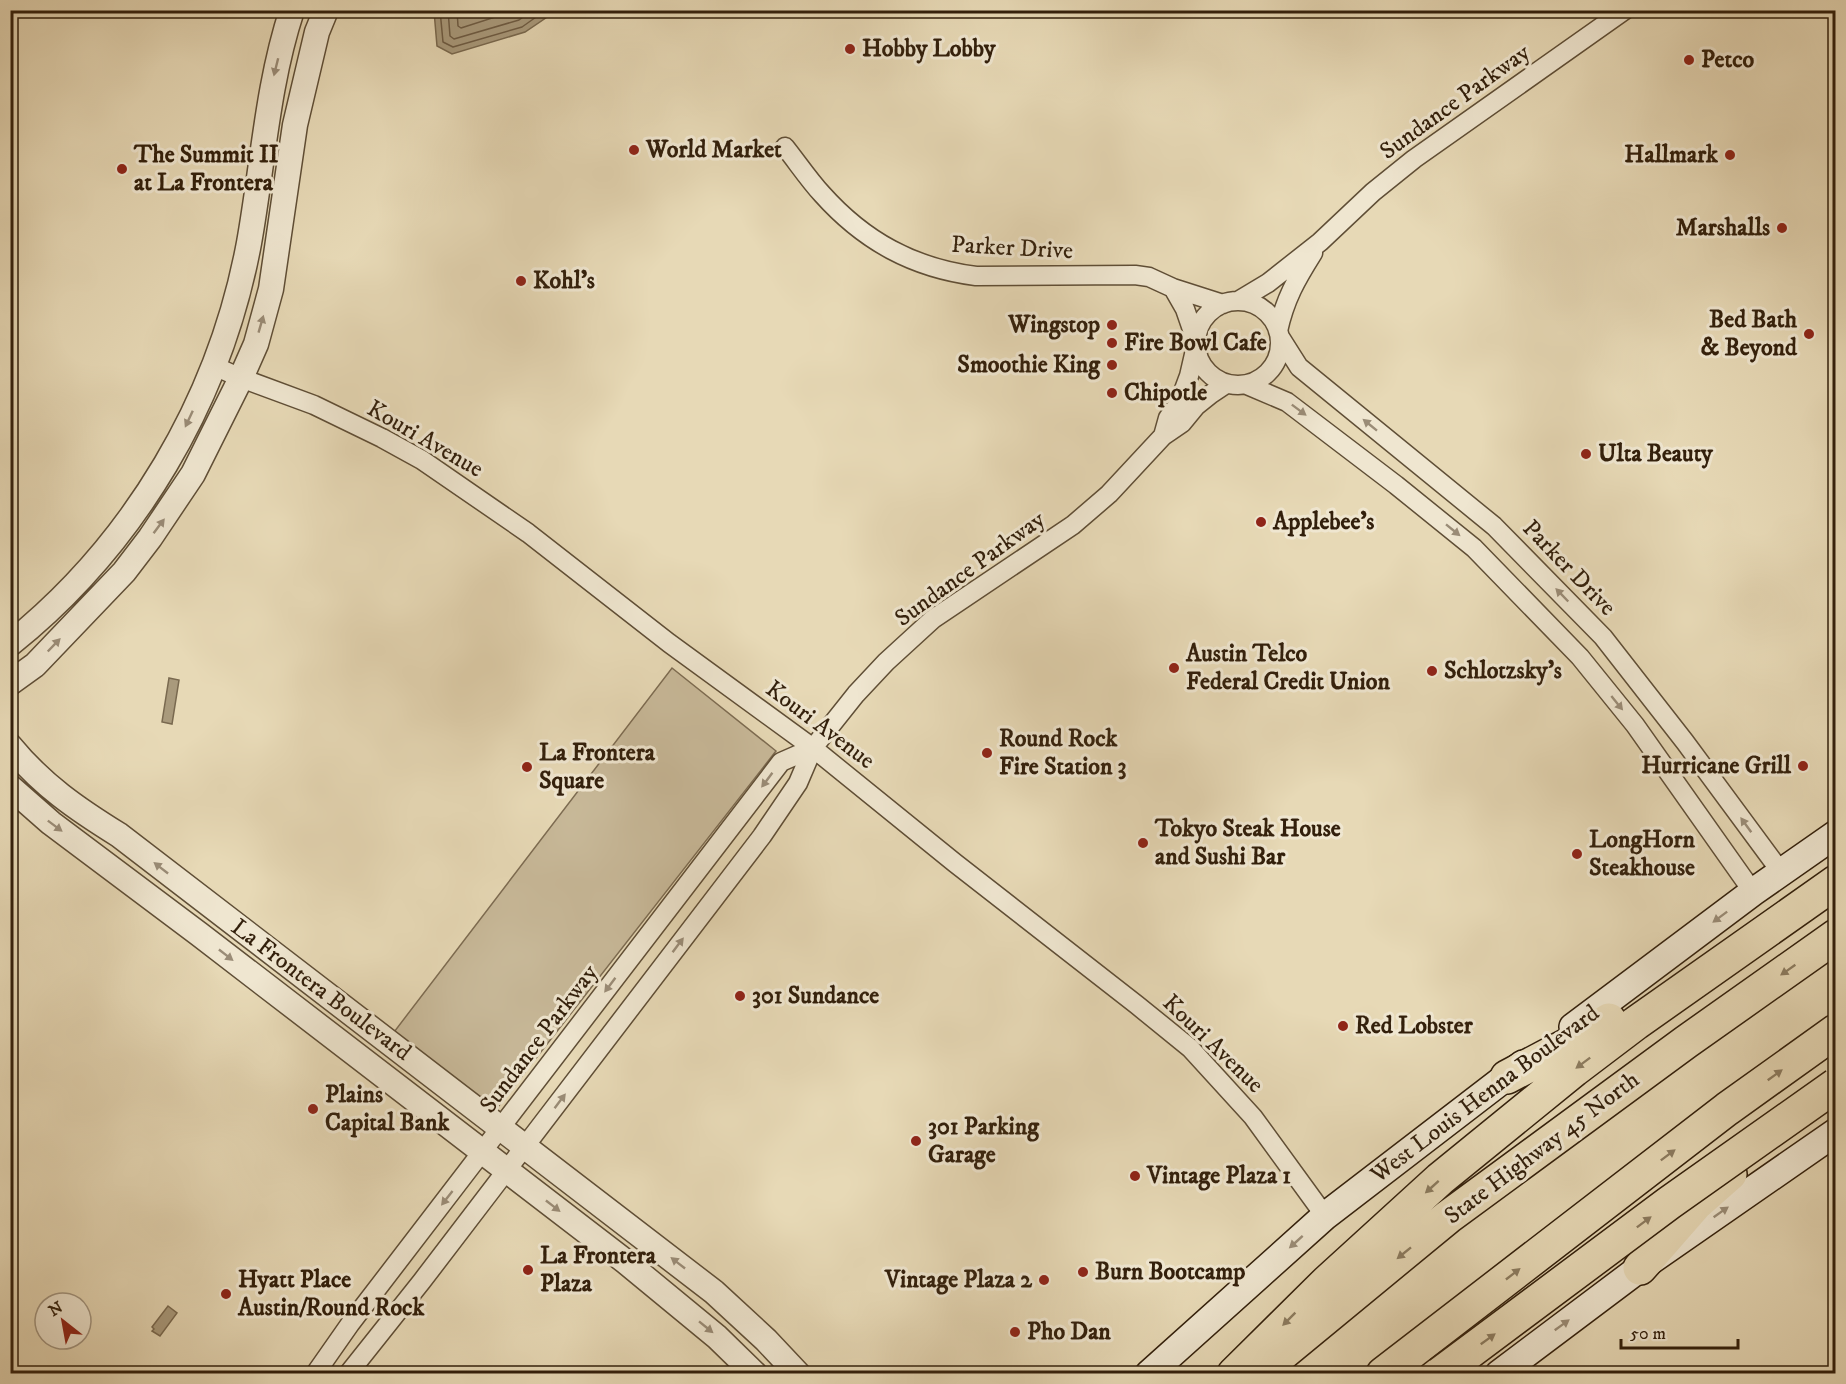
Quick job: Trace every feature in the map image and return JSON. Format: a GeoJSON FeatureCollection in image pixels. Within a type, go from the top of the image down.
{"type":"FeatureCollection","features":[{"type":"Feature","properties":{"kind":"highway"},"geometry":{"type":"LineString","coordinates":[[1507,1077],[1577,1040],[1836,875]]}},
{"type":"Feature","properties":{"kind":"highway"},"geometry":{"type":"LineString","coordinates":[[1234,1374],[1327,1282],[1416,1201],[1574,1070],[1636,1023],[1836,882]]}},
{"type":"Feature","properties":{"kind":"highway","name":"State Highway 45 North"},"geometry":{"type":"LineString","coordinates":[[1258,1374],[1448,1217],[1686,1042],[1836,936]]}},
{"type":"Feature","properties":{"kind":"highway"},"geometry":{"type":"LineString","coordinates":[[1383,1374],[1728,1109],[1836,1031]]}},
{"type":"Feature","properties":{"kind":"highway"},"geometry":{"type":"LineString","coordinates":[[1640,1268],[1696,1204],[1836,1084]]}},
{"type":"Feature","properties":{"kind":"highway"},"geometry":{"type":"LineString","coordinates":[[1440,1374],[1670,1203],[1836,1084]]}},
{"type":"Feature","properties":{"kind":"main road","name":"West Louis Henna Boulevard"},"geometry":{"type":"LineString","coordinates":[[1149,1374],[1325,1216],[1753,892],[1836,834]]}},
{"type":"Feature","properties":{"kind":"main road"},"geometry":{"type":"LineString","coordinates":[[1499,1374],[1640,1268],[1836,1132]]}},
{"type":"Feature","properties":{"kind":"street"},"geometry":{"type":"LineString","coordinates":[[10,644],[69,591],[103,555],[143,502],[169,461],[214,366],[235,302],[249,242],[272,84],[292,10]]}},
{"type":"Feature","properties":{"kind":"street"},"geometry":{"type":"LineString","coordinates":[[10,683],[35,665],[116,581],[150,538],[193,474],[241,378],[256,344],[271,289],[295,125],[317,32],[326,10]]}},
{"type":"Feature","properties":{"kind":"street","name":"Sundance Parkway"},"geometry":{"type":"LineString","coordinates":[[1231,302],[1268,283],[1320,242],[1373,192],[1414,159],[1625,10]]}},
{"type":"Feature","properties":{"kind":"street","name":"Parker Drive"},"geometry":{"type":"LineString","coordinates":[[785,147],[822,194],[856,228],[905,257],[924,265],[976,276],[1135,275],[1149,277],[1173,288],[1231,302]]}},
{"type":"Feature","properties":{"kind":"street","name":"Sundance Parkway"},"geometry":{"type":"LineString","coordinates":[[1279,334],[1282,314],[1292,287],[1320,242]]}},
{"type":"Feature","properties":{"kind":"street"},"geometry":{"type":"LineString","coordinates":[[1173,288],[1185,309],[1199,362],[1206,372],[1215,380],[1226,384],[1247,385],[1287,402],[1396,484],[1474,548],[1580,657],[1635,725],[1753,892]]}},
{"type":"Feature","properties":{"kind":"street"},"geometry":{"type":"LineString","coordinates":[[1195,344],[1200,323],[1210,311],[1231,302],[1251,303],[1263,309],[1272,319],[1279,334],[1279,353],[1275,365],[1261,379],[1247,385]]}},
{"type":"Feature","properties":{"kind":"street","name":"Parker Drive"},"geometry":{"type":"LineString","coordinates":[[1279,334],[1299,367],[1494,526],[1603,637],[1685,742],[1781,872]]}},
{"type":"Feature","properties":{"kind":"street","name":"Sundance Parkway"},"geometry":{"type":"LineString","coordinates":[[1163,436],[1168,418],[1179,403],[1189,376],[1195,344]]}},
{"type":"Feature","properties":{"kind":"street","name":"Kouri Avenue"},"geometry":{"type":"LineString","coordinates":[[214,366],[314,405],[422,460],[519,526],[669,643],[813,748],[1190,1048],[1252,1117],[1325,1216]]}},
{"type":"Feature","properties":{"kind":"street","name":"Sundance Parkway"},"geometry":{"type":"LineString","coordinates":[[348,1374],[422,1281],[762,836],[798,783],[813,748],[856,694],[886,662],[933,619],[1073,525],[1109,494],[1163,436],[1182,423],[1196,406],[1226,384]]}},
{"type":"Feature","properties":{"kind":"street"},"geometry":{"type":"LineString","coordinates":[[1396,484],[1415,461]]}},
{"type":"Feature","properties":{"kind":"street"},"geometry":{"type":"LineString","coordinates":[[1580,657],[1603,637]]}},
{"type":"Feature","properties":{"kind":"street","name":"La Frontera Boulevard"},"geometry":{"type":"LineString","coordinates":[[10,746],[48,786],[76,808],[119,836],[714,1292],[766,1340],[798,1374]]}},
{"type":"Feature","properties":{"kind":"street","name":"Sundance Parkway"},"geometry":{"type":"LineString","coordinates":[[315,1374],[350,1324],[781,762],[813,748]]}},
{"type":"Feature","properties":{"kind":"street","name":"La Frontera Boulevard"},"geometry":{"type":"LineString","coordinates":[[10,787],[51,823],[483,1151],[668,1296],[717,1337],[755,1374]]}},
{"type":"Feature","properties":{"kind":"shaded area"},"geometry":{"type":"Polygon","coordinates":[[[672,668],[776,751],[494,1112],[391,1036],[672,668]]]}},
{"type":"Feature","properties":{"kind":"water"},"geometry":{"type":"Polygon","coordinates":[[[434,10],[556,11],[525,32],[452,54],[437,46],[434,10]]]}},
{"type":"Feature","properties":{"kind":"water"},"geometry":{"type":"Polygon","coordinates":[[[169,678],[179,680],[172,724],[162,722],[169,678]]]}},
{"type":"Feature","properties":{"kind":"water"},"geometry":{"type":"Polygon","coordinates":[[[168,1306],[177,1313],[160,1336],[152,1331],[154,1329],[152,1327],[168,1306]]]}},
{"type":"Feature","properties":{"kind":"place","name":"Hobby Lobby"},"geometry":{"type":"Point","coordinates":[850,49]}},
{"type":"Feature","properties":{"kind":"place","name":"Petco"},"geometry":{"type":"Point","coordinates":[1689,60]}},
{"type":"Feature","properties":{"kind":"place","name":"World Market"},"geometry":{"type":"Point","coordinates":[634,150]}},
{"type":"Feature","properties":{"kind":"place","name":"Hallmark"},"geometry":{"type":"Point","coordinates":[1730,155]}},
{"type":"Feature","properties":{"kind":"place","name":"The Summit II at La Frontera"},"geometry":{"type":"Point","coordinates":[122,169]}},
{"type":"Feature","properties":{"kind":"place","name":"Marshalls"},"geometry":{"type":"Point","coordinates":[1782,228]}},
{"type":"Feature","properties":{"kind":"place","name":"Kohl's"},"geometry":{"type":"Point","coordinates":[521,281]}},
{"type":"Feature","properties":{"kind":"place","name":"Wingstop"},"geometry":{"type":"Point","coordinates":[1112,325]}},
{"type":"Feature","properties":{"kind":"place","name":"Bed Bath & Beyond"},"geometry":{"type":"Point","coordinates":[1809,334]}},
{"type":"Feature","properties":{"kind":"place","name":"Fire Bowl Cafe"},"geometry":{"type":"Point","coordinates":[1112,343]}},
{"type":"Feature","properties":{"kind":"place","name":"Smoothie King"},"geometry":{"type":"Point","coordinates":[1112,365]}},
{"type":"Feature","properties":{"kind":"place","name":"Chipotle"},"geometry":{"type":"Point","coordinates":[1112,393]}},
{"type":"Feature","properties":{"kind":"place","name":"Ulta Beauty"},"geometry":{"type":"Point","coordinates":[1586,454]}},
{"type":"Feature","properties":{"kind":"place","name":"Applebee's"},"geometry":{"type":"Point","coordinates":[1261,522]}},
{"type":"Feature","properties":{"kind":"place","name":"Austin Telco Federal Credit Union"},"geometry":{"type":"Point","coordinates":[1174,668]}},
{"type":"Feature","properties":{"kind":"place","name":"Schlotzsky's"},"geometry":{"type":"Point","coordinates":[1432,671]}},
{"type":"Feature","properties":{"kind":"place","name":"Round Rock Fire Station 3"},"geometry":{"type":"Point","coordinates":[987,753]}},
{"type":"Feature","properties":{"kind":"place","name":"Hurricane Grill"},"geometry":{"type":"Point","coordinates":[1803,766]}},
{"type":"Feature","properties":{"kind":"place","name":"La Frontera Square"},"geometry":{"type":"Point","coordinates":[527,767]}},
{"type":"Feature","properties":{"kind":"place","name":"Tokyo Steak House and Sushi Bar"},"geometry":{"type":"Point","coordinates":[1143,843]}},
{"type":"Feature","properties":{"kind":"place","name":"LongHorn Steakhouse"},"geometry":{"type":"Point","coordinates":[1577,854]}},
{"type":"Feature","properties":{"kind":"place","name":"301 Sundance"},"geometry":{"type":"Point","coordinates":[740,996]}},
{"type":"Feature","properties":{"kind":"place","name":"Red Lobster"},"geometry":{"type":"Point","coordinates":[1343,1026]}},
{"type":"Feature","properties":{"kind":"place","name":"Plains Capital Bank"},"geometry":{"type":"Point","coordinates":[313,1109]}},
{"type":"Feature","properties":{"kind":"place","name":"301 Parking Garage"},"geometry":{"type":"Point","coordinates":[916,1141]}},
{"type":"Feature","properties":{"kind":"place","name":"Vintage Plaza 1"},"geometry":{"type":"Point","coordinates":[1135,1176]}},
{"type":"Feature","properties":{"kind":"place","name":"La Frontera Plaza"},"geometry":{"type":"Point","coordinates":[528,1270]}},
{"type":"Feature","properties":{"kind":"place","name":"Burn Bootcamp"},"geometry":{"type":"Point","coordinates":[1083,1272]}},
{"type":"Feature","properties":{"kind":"place","name":"Vintage Plaza 2"},"geometry":{"type":"Point","coordinates":[1044,1280]}},
{"type":"Feature","properties":{"kind":"place","name":"Hyatt Place Austin/Round Rock"},"geometry":{"type":"Point","coordinates":[226,1294]}},
{"type":"Feature","properties":{"kind":"place","name":"Pho Dan"},"geometry":{"type":"Point","coordinates":[1015,1332]}}]}
